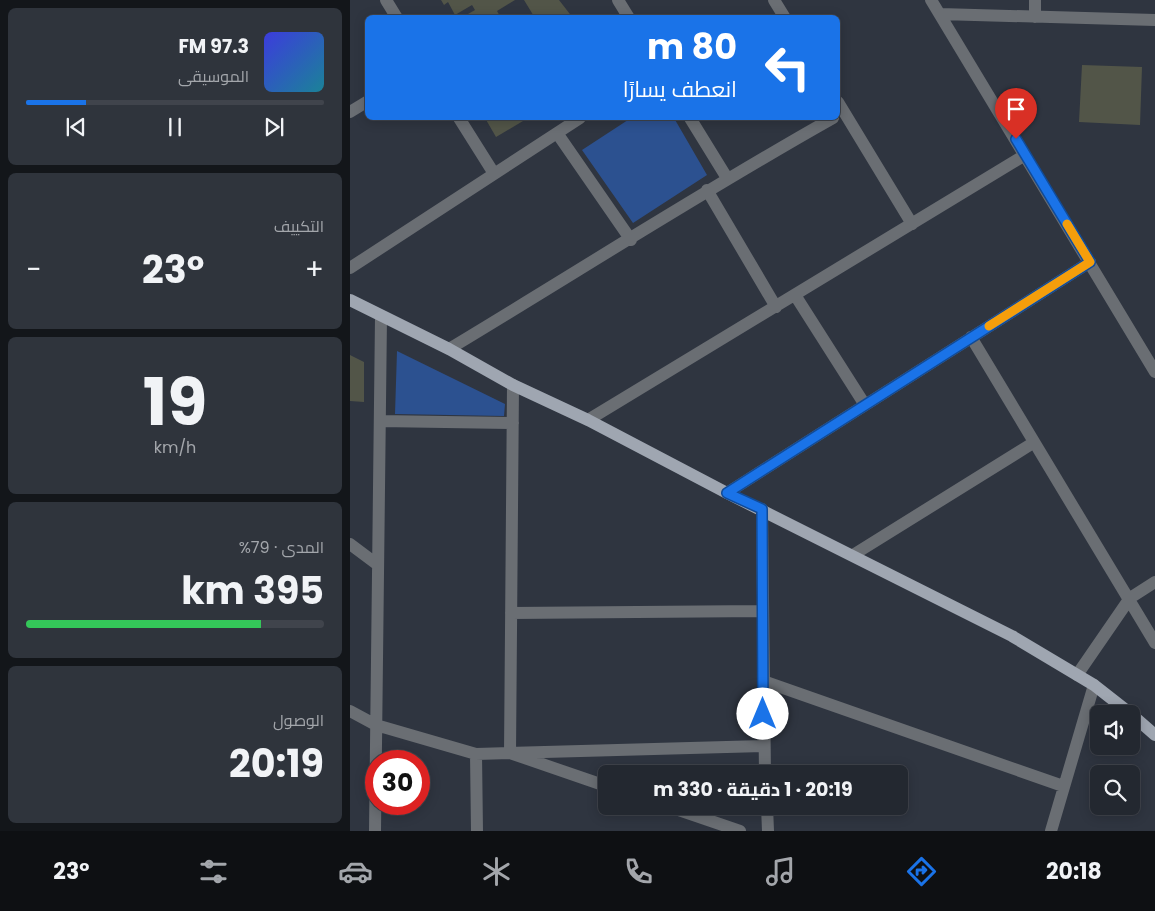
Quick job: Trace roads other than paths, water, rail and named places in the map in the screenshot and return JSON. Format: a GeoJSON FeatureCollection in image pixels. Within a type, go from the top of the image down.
{"type":"FeatureCollection","features":[{"type":"Feature","properties":{"kind":"main road"},"geometry":{"type":"LineString","coordinates":[[350,300],[448,349],[513,385],[588,420],[727,493],[1012,636],[1094,685],[1120,705]]}},
{"type":"Feature","properties":{"kind":"main road"},"geometry":{"type":"LineString","coordinates":[[1140,722],[1155,735]]}},
{"type":"Feature","properties":{"kind":"street"},"geometry":{"type":"LineString","coordinates":[[386,0],[395,15]]}},
{"type":"Feature","properties":{"kind":"street"},"geometry":{"type":"LineString","coordinates":[[618,0],[627,15]]}},
{"type":"Feature","properties":{"kind":"street"},"geometry":{"type":"LineString","coordinates":[[774,0],[783,15]]}},
{"type":"Feature","properties":{"kind":"street"},"geometry":{"type":"LineString","coordinates":[[931,0],[1155,372]]}},
{"type":"Feature","properties":{"kind":"street"},"geometry":{"type":"LineString","coordinates":[[1034,17],[1035,0]]}},
{"type":"Feature","properties":{"kind":"street"},"geometry":{"type":"LineString","coordinates":[[940,14],[1155,20]]}},
{"type":"Feature","properties":{"kind":"street"},"geometry":{"type":"LineString","coordinates":[[350,112],[365,103]]}},
{"type":"Feature","properties":{"kind":"street"},"geometry":{"type":"LineString","coordinates":[[840,115],[912,224]]}},
{"type":"Feature","properties":{"kind":"street"},"geometry":{"type":"LineString","coordinates":[[461,120],[493,172]]}},
{"type":"Feature","properties":{"kind":"street"},"geometry":{"type":"LineString","coordinates":[[350,268],[493,172],[577,120]]}},
{"type":"Feature","properties":{"kind":"street"},"geometry":{"type":"LineString","coordinates":[[691,120],[726,178]]}},
{"type":"Feature","properties":{"kind":"street"},"geometry":{"type":"LineString","coordinates":[[448,349],[630,240],[726,178],[824,120]]}},
{"type":"Feature","properties":{"kind":"street"},"geometry":{"type":"LineString","coordinates":[[557,133],[630,240]]}},
{"type":"Feature","properties":{"kind":"street"},"geometry":{"type":"LineString","coordinates":[[588,420],[1025,154]]}},
{"type":"Feature","properties":{"kind":"street"},"geometry":{"type":"LineString","coordinates":[[707,190],[776,307]]}},
{"type":"Feature","properties":{"kind":"street"},"geometry":{"type":"LineString","coordinates":[[727,493],[1090,262]]}},
{"type":"Feature","properties":{"kind":"street"},"geometry":{"type":"LineString","coordinates":[[795,295],[865,405]]}},
{"type":"Feature","properties":{"kind":"street"},"geometry":{"type":"LineString","coordinates":[[375,831],[381,317]]}},
{"type":"Feature","properties":{"kind":"street"},"geometry":{"type":"LineString","coordinates":[[971,337],[1033,443],[1130,598],[1155,643]]}},
{"type":"Feature","properties":{"kind":"street"},"geometry":{"type":"LineString","coordinates":[[510,753],[513,385]]}},
{"type":"Feature","properties":{"kind":"street"},"geometry":{"type":"LineString","coordinates":[[380,421],[513,423]]}},
{"type":"Feature","properties":{"kind":"street"},"geometry":{"type":"LineString","coordinates":[[853,555],[1033,443]]}},
{"type":"Feature","properties":{"kind":"street"},"geometry":{"type":"LineString","coordinates":[[762,509],[765,765]]}},
{"type":"Feature","properties":{"kind":"street"},"geometry":{"type":"LineString","coordinates":[[350,544],[378,565]]}},
{"type":"Feature","properties":{"kind":"street"},"geometry":{"type":"LineString","coordinates":[[1077,675],[1130,598],[1155,582]]}},
{"type":"Feature","properties":{"kind":"street"},"geometry":{"type":"LineString","coordinates":[[511,613],[762,610]]}},
{"type":"Feature","properties":{"kind":"street"},"geometry":{"type":"LineString","coordinates":[[763,681],[1063,786]]}},
{"type":"Feature","properties":{"kind":"street"},"geometry":{"type":"LineString","coordinates":[[1051,831],[1094,685]]}},
{"type":"Feature","properties":{"kind":"street"},"geometry":{"type":"LineString","coordinates":[[350,711],[376,725],[476,754],[764,746]]}},
{"type":"Feature","properties":{"kind":"street"},"geometry":{"type":"LineString","coordinates":[[510,753],[598,783]]}},
{"type":"Feature","properties":{"kind":"street"},"geometry":{"type":"LineString","coordinates":[[476,754],[477,831]]}},
{"type":"Feature","properties":{"kind":"street"},"geometry":{"type":"LineString","coordinates":[[693,815],[740,831]]}},
{"type":"Feature","properties":{"kind":"street"},"geometry":{"type":"LineString","coordinates":[[767,815],[768,831]]}}]}
